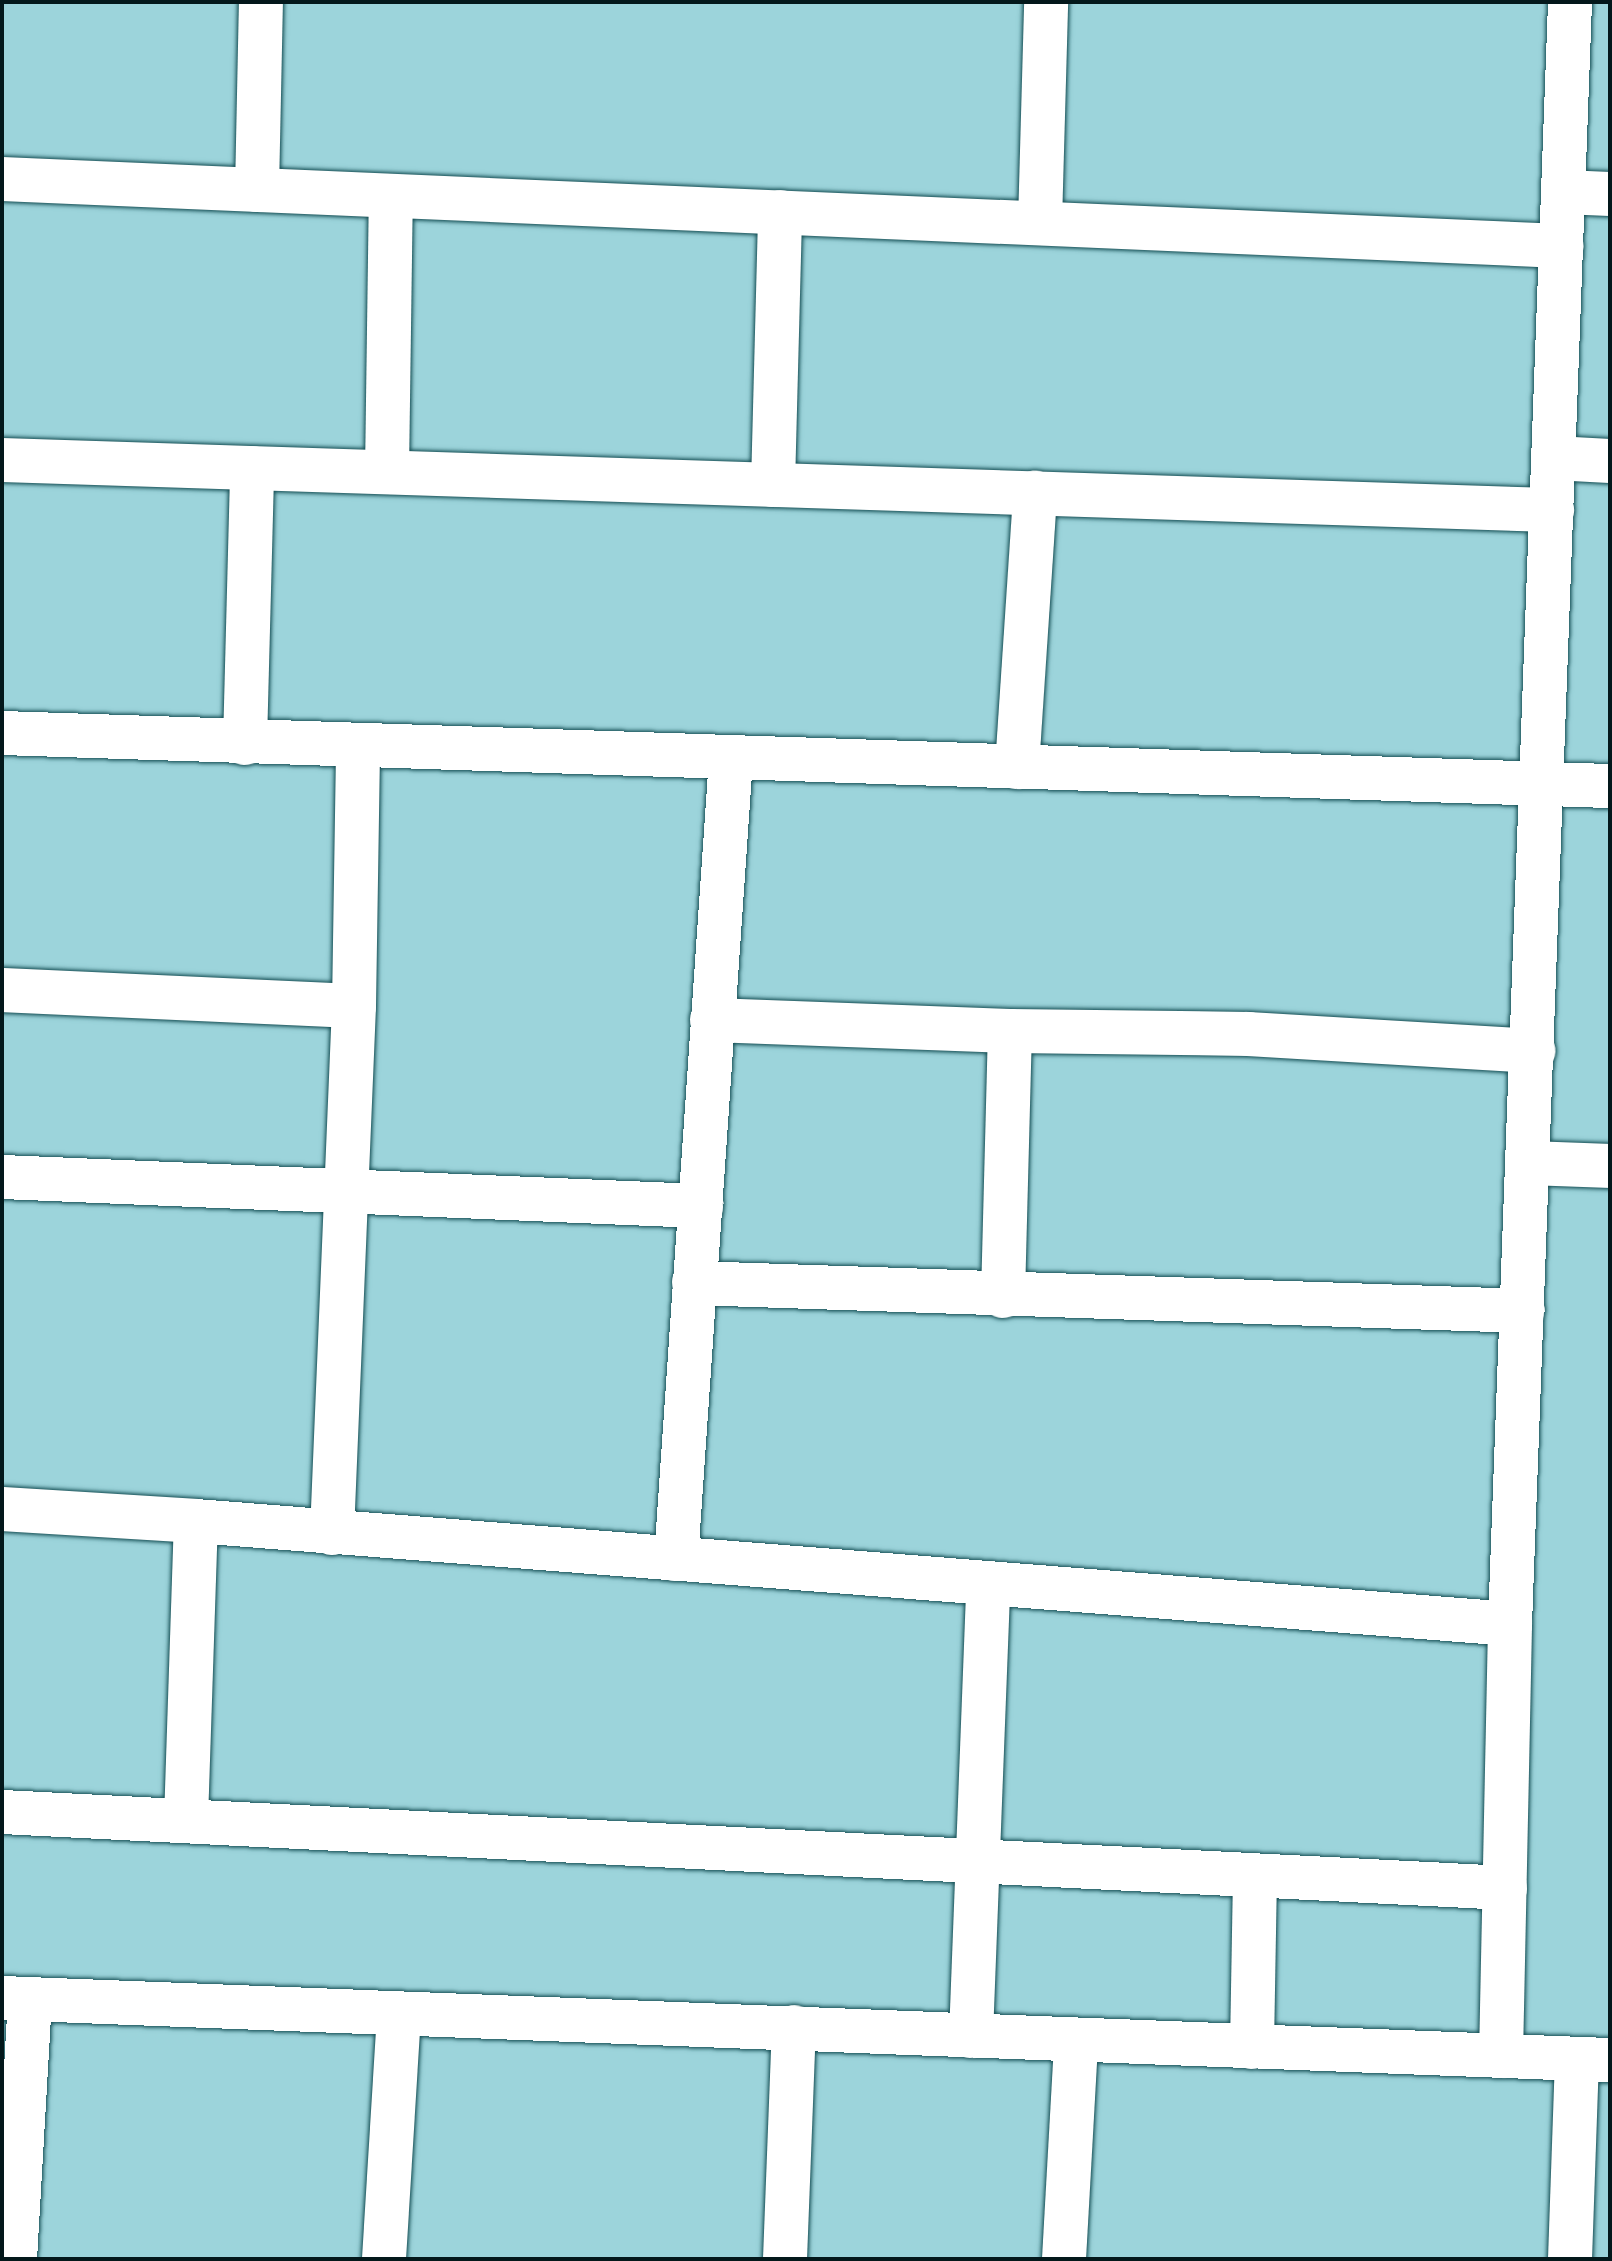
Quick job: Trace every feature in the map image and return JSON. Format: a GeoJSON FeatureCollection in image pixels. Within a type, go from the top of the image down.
{"type":"FeatureCollection","features":[{"type":"Feature","properties":{"kind":"street"},"geometry":{"type":"LineString","coordinates":[[257,190],[261,2]]}},
{"type":"Feature","properties":{"kind":"street"},"geometry":{"type":"LineString","coordinates":[[1040,223],[1046,2]]}},
{"type":"Feature","properties":{"kind":"street"},"geometry":{"type":"LineString","coordinates":[[1501,2056],[1510,1624],[1530,1163],[1570,2]]}},
{"type":"Feature","properties":{"kind":"street"},"geometry":{"type":"LineString","coordinates":[[2,179],[1562,246]]}},
{"type":"Feature","properties":{"kind":"street"},"geometry":{"type":"LineString","coordinates":[[1563,192],[1610,194]]}},
{"type":"Feature","properties":{"kind":"street"},"geometry":{"type":"LineString","coordinates":[[387,472],[391,196]]}},
{"type":"Feature","properties":{"kind":"street"},"geometry":{"type":"LineString","coordinates":[[773,485],[780,212]]}},
{"type":"Feature","properties":{"kind":"street"},"geometry":{"type":"LineString","coordinates":[[1554,458],[1610,461]]}},
{"type":"Feature","properties":{"kind":"street"},"geometry":{"type":"LineString","coordinates":[[2,460],[1552,510]]}},
{"type":"Feature","properties":{"kind":"street"},"geometry":{"type":"LineString","coordinates":[[245,743],[252,468]]}},
{"type":"Feature","properties":{"kind":"street"},"geometry":{"type":"LineString","coordinates":[[1017,767],[1035,493]]}},
{"type":"Feature","properties":{"kind":"street"},"geometry":{"type":"LineString","coordinates":[[2,733],[1610,786]]}},
{"type":"Feature","properties":{"kind":"street"},"geometry":{"type":"LineString","coordinates":[[332,1533],[354,1006],[358,746]]}},
{"type":"Feature","properties":{"kind":"street"},"geometry":{"type":"LineString","coordinates":[[676,1559],[731,758]]}},
{"type":"Feature","properties":{"kind":"street"},"geometry":{"type":"LineString","coordinates":[[2,990],[354,1006]]}},
{"type":"Feature","properties":{"kind":"street"},"geometry":{"type":"LineString","coordinates":[[712,1020],[1010,1031],[1249,1034],[1533,1051]]}},
{"type":"Feature","properties":{"kind":"street"},"geometry":{"type":"LineString","coordinates":[[1003,1296],[1010,1031]]}},
{"type":"Feature","properties":{"kind":"street"},"geometry":{"type":"LineString","coordinates":[[1530,1163],[1610,1166]]}},
{"type":"Feature","properties":{"kind":"street"},"geometry":{"type":"LineString","coordinates":[[2,1177],[345,1194],[701,1206]]}},
{"type":"Feature","properties":{"kind":"street"},"geometry":{"type":"LineString","coordinates":[[694,1283],[1003,1296],[1523,1311]]}},
{"type":"Feature","properties":{"kind":"street"},"geometry":{"type":"LineString","coordinates":[[2,1509],[196,1521],[1510,1624]]}},
{"type":"Feature","properties":{"kind":"street"},"geometry":{"type":"LineString","coordinates":[[186,1820],[196,1521]]}},
{"type":"Feature","properties":{"kind":"street"},"geometry":{"type":"LineString","coordinates":[[971,2036],[975,1862],[988,1584]]}},
{"type":"Feature","properties":{"kind":"street"},"geometry":{"type":"LineString","coordinates":[[2,1812],[1505,1888]]}},
{"type":"Feature","properties":{"kind":"street"},"geometry":{"type":"LineString","coordinates":[[1252,2047],[1255,1876]]}},
{"type":"Feature","properties":{"kind":"street"},"geometry":{"type":"LineString","coordinates":[[15,2259],[16,1999],[1594,2060],[1570,2259]]}},
{"type":"Feature","properties":{"kind":"street"},"geometry":{"type":"LineString","coordinates":[[384,2259],[399,2016]]}},
{"type":"Feature","properties":{"kind":"street"},"geometry":{"type":"LineString","coordinates":[[785,2259],[794,2027]]}},
{"type":"Feature","properties":{"kind":"street"},"geometry":{"type":"LineString","coordinates":[[1064,2259],[1076,2042]]}}]}
